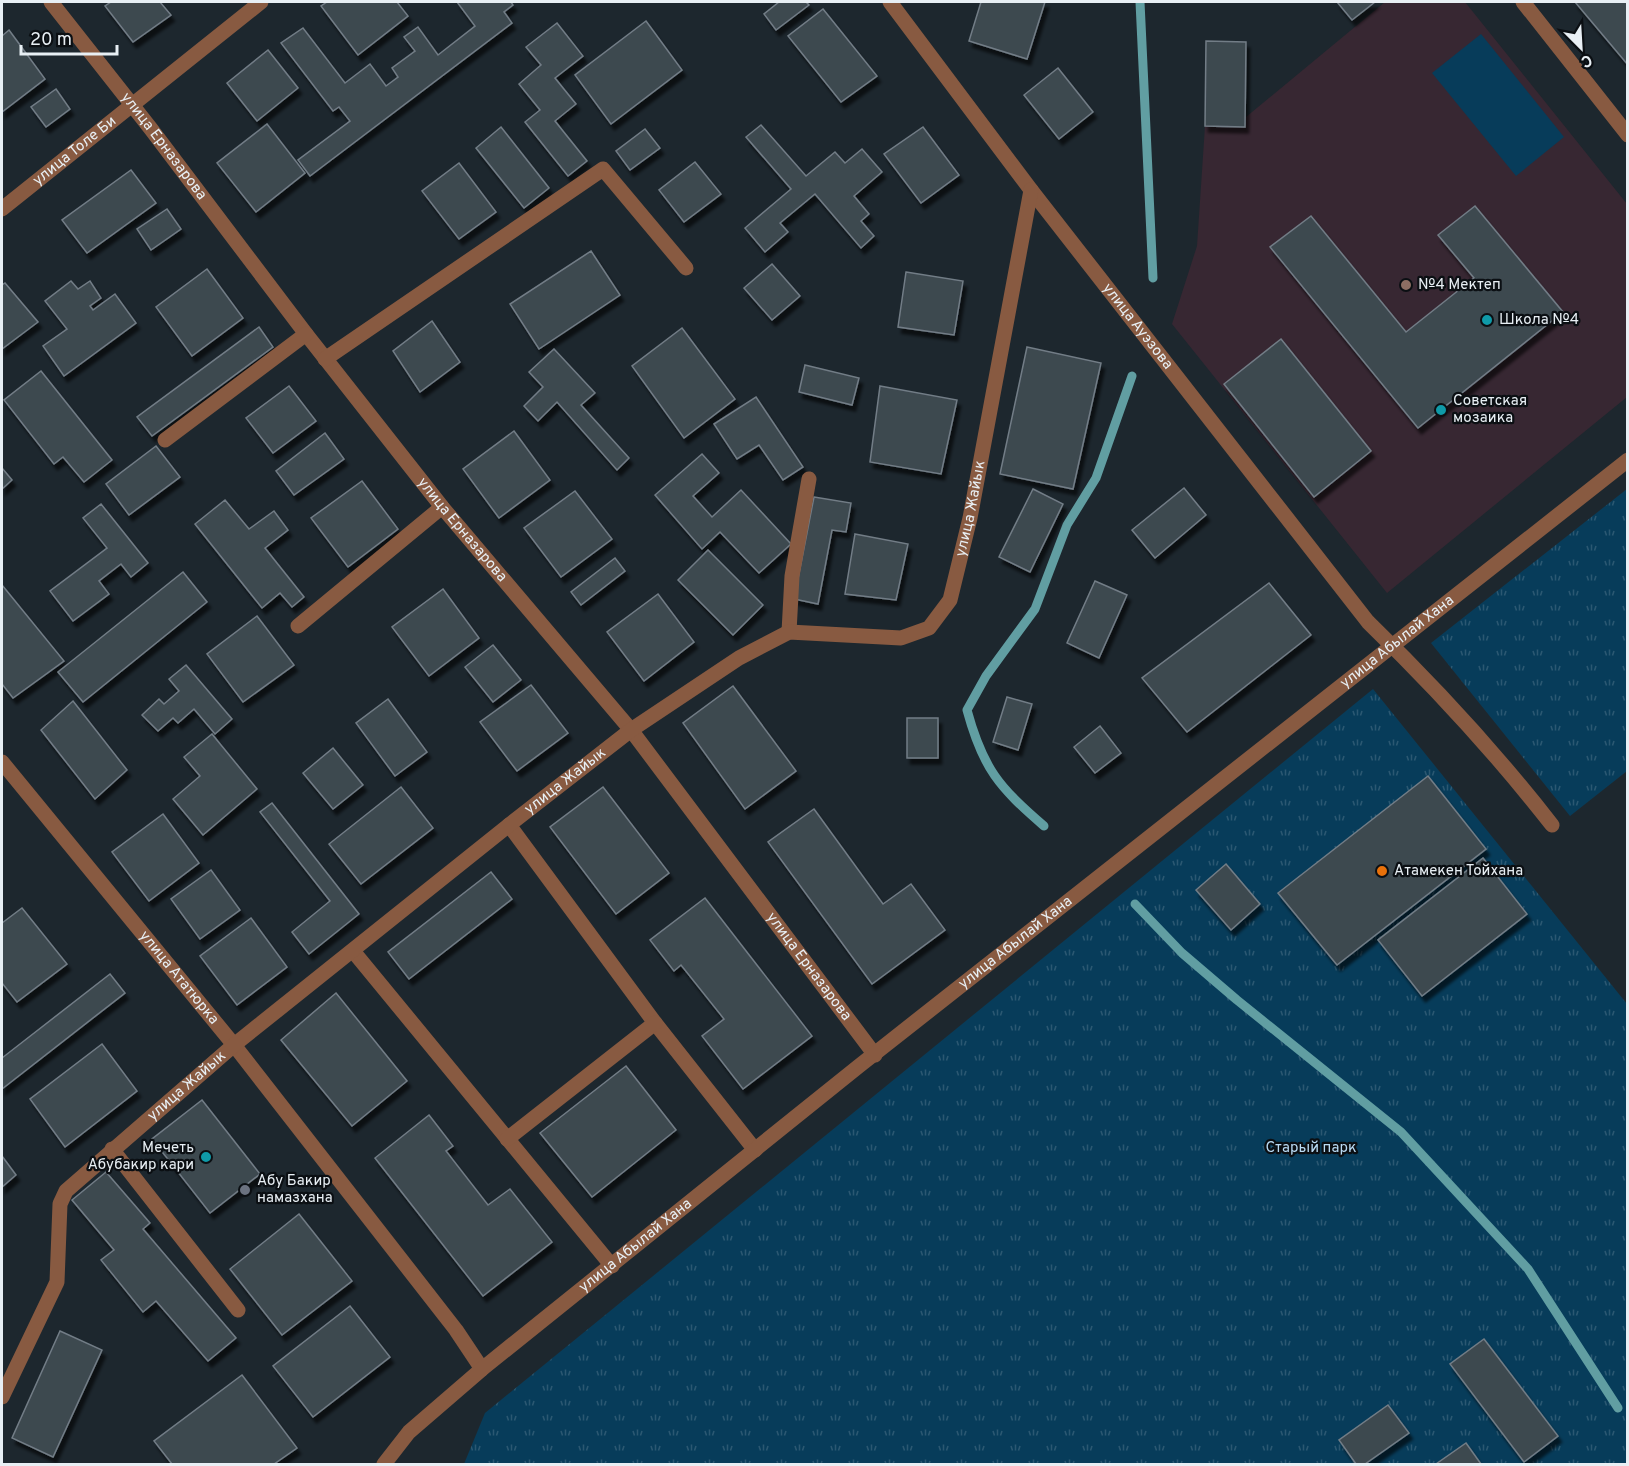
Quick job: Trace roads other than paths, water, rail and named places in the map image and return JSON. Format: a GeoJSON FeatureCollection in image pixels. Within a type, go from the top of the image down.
{"type":"FeatureCollection","features":[{"type":"Feature","properties":{"kind":"street","name":"улица Ерназарова"},"geometry":{"type":"LineString","coordinates":[[51,2],[132,104],[324,359],[442,507],[631,730],[874,1055]]}},
{"type":"Feature","properties":{"kind":"street","name":"улица Толе Би"},"geometry":{"type":"LineString","coordinates":[[2,209],[261,2]]}},
{"type":"Feature","properties":{"kind":"street","name":"улица Ауэзова"},"geometry":{"type":"LineString","coordinates":[[890,2],[1031,190],[1368,622],[1410,661],[1502,760],[1552,825]]}},
{"type":"Feature","properties":{"kind":"street"},"geometry":{"type":"LineString","coordinates":[[1522,2],[1628,135]]}},
{"type":"Feature","properties":{"kind":"street"},"geometry":{"type":"LineString","coordinates":[[324,359],[603,169],[686,268]]}},
{"type":"Feature","properties":{"kind":"street","name":"улица Жайык"},"geometry":{"type":"LineString","coordinates":[[2,1397],[57,1282],[60,1204],[66,1191],[234,1046],[631,730],[739,658],[789,632],[901,638],[930,628],[950,600],[970,518],[1031,190]]}},
{"type":"Feature","properties":{"kind":"street"},"geometry":{"type":"LineString","coordinates":[[165,440],[306,334]]}},
{"type":"Feature","properties":{"kind":"street","name":"улица Абылай Хана"},"geometry":{"type":"LineString","coordinates":[[384,1464],[409,1432],[482,1369],[1391,644],[1628,460]]}},
{"type":"Feature","properties":{"kind":"street"},"geometry":{"type":"LineString","coordinates":[[789,632],[792,576],[809,479]]}},
{"type":"Feature","properties":{"kind":"street"},"geometry":{"type":"LineString","coordinates":[[298,626],[442,507]]}},
{"type":"Feature","properties":{"kind":"street","name":"улица Ататюрка"},"geometry":{"type":"LineString","coordinates":[[2,762],[234,1046],[456,1330],[482,1369]]}},
{"type":"Feature","properties":{"kind":"street"},"geometry":{"type":"LineString","coordinates":[[509,825],[655,1023],[755,1150]]}},
{"type":"Feature","properties":{"kind":"street"},"geometry":{"type":"LineString","coordinates":[[353,951],[612,1266]]}},
{"type":"Feature","properties":{"kind":"street"},"geometry":{"type":"LineString","coordinates":[[507,1139],[655,1023]]}},
{"type":"Feature","properties":{"kind":"street"},"geometry":{"type":"LineString","coordinates":[[112,1149],[238,1310]]}},
{"type":"Feature","properties":{"kind":"waterway"},"geometry":{"type":"LineString","coordinates":[[1140,2],[1153,278]]}},
{"type":"Feature","properties":{"kind":"waterway"},"geometry":{"type":"LineString","coordinates":[[1044,826],[1015,800],[995,776],[979,748],[967,710],[986,676],[1035,609],[1067,525],[1096,478],[1132,376]]}},
{"type":"Feature","properties":{"kind":"waterway"},"geometry":{"type":"LineString","coordinates":[[1135,904],[1182,953],[1401,1132],[1528,1269],[1618,1408]]}},
{"type":"Feature","properties":{"kind":"place","name":"№4 Мектеп"},"geometry":{"type":"Point","coordinates":[1406,285]}},
{"type":"Feature","properties":{"kind":"place","name":"Школа №4"},"geometry":{"type":"Point","coordinates":[1487,320]}},
{"type":"Feature","properties":{"kind":"place","name":"Советская мозаика"},"geometry":{"type":"Point","coordinates":[1441,410]}},
{"type":"Feature","properties":{"kind":"place","name":"Атамекен Тойхана"},"geometry":{"type":"Point","coordinates":[1382,871]}},
{"type":"Feature","properties":{"kind":"place","name":"Мечеть Абубакир кари"},"geometry":{"type":"Point","coordinates":[206,1157]}},
{"type":"Feature","properties":{"kind":"place","name":"Абу Бакир намазхана"},"geometry":{"type":"Point","coordinates":[245,1190]}},
{"type":"Feature","properties":{"kind":"park label","name":"Старый парк"},"geometry":{"type":"Point","coordinates":[1311,1148]}}]}
